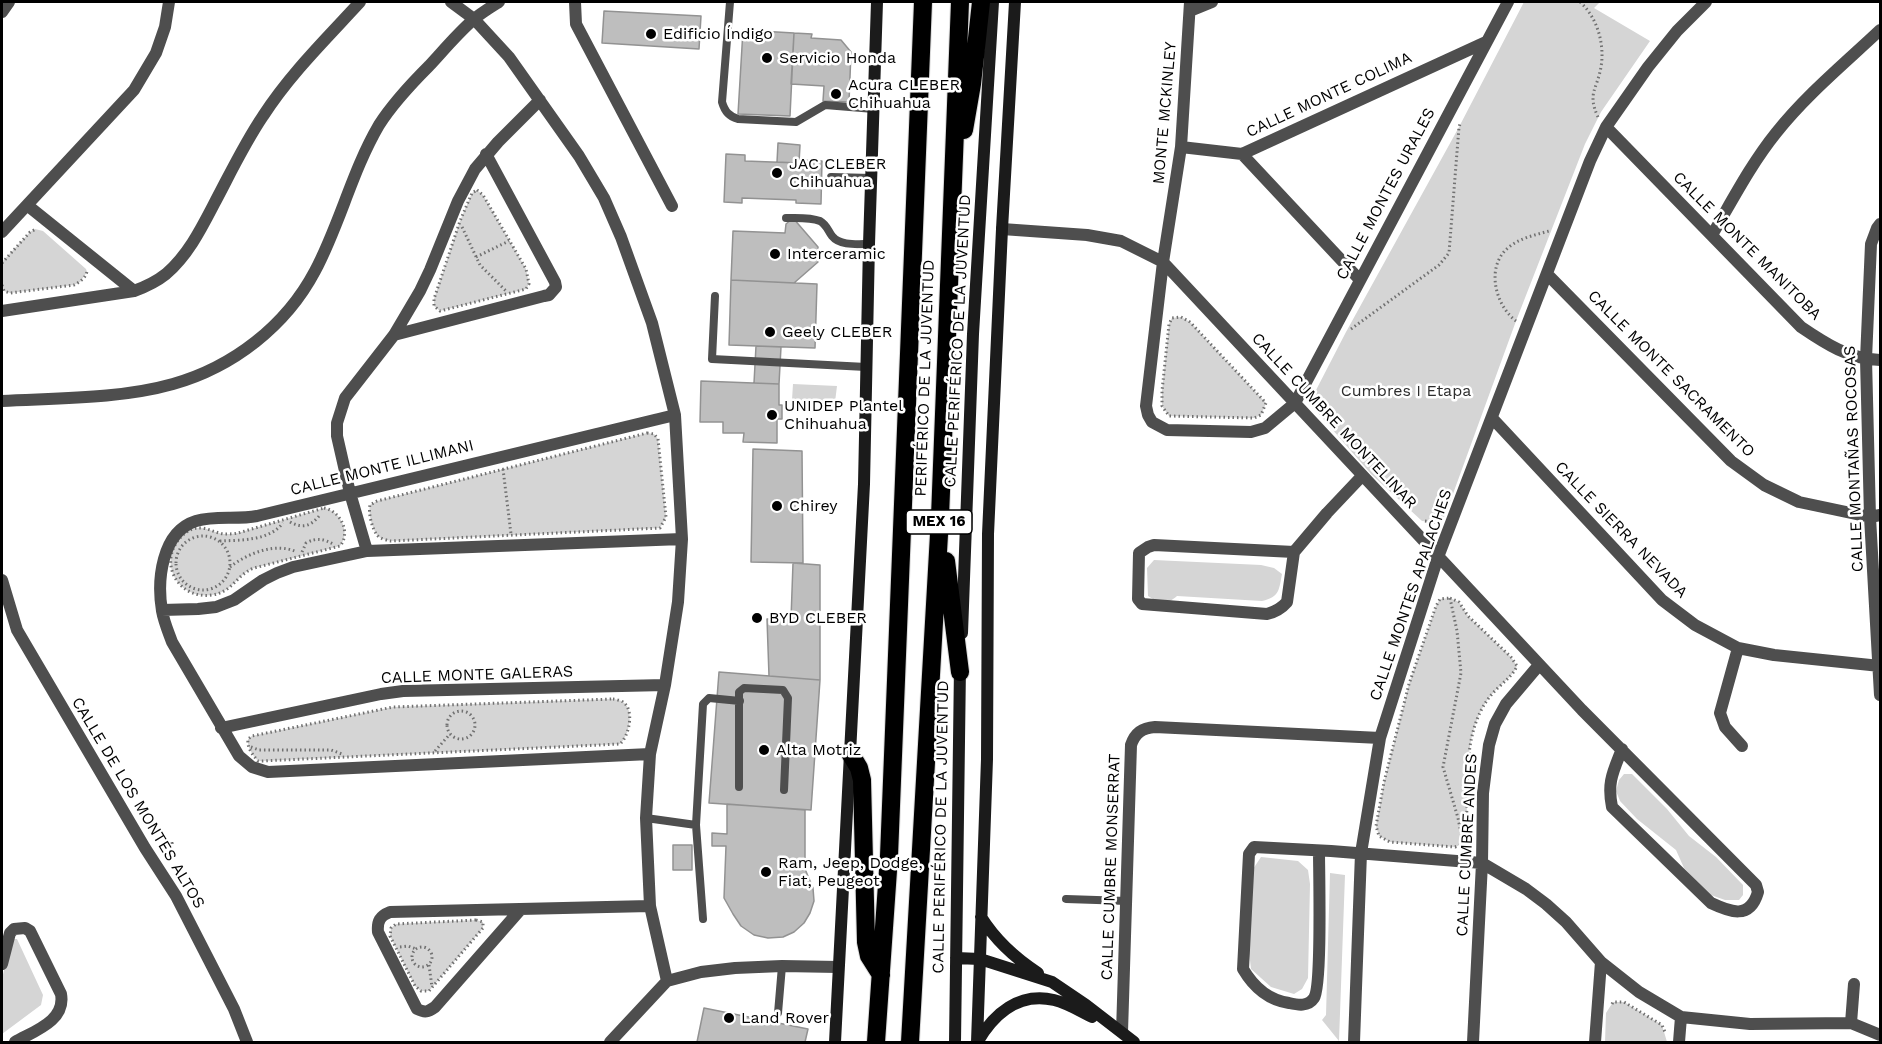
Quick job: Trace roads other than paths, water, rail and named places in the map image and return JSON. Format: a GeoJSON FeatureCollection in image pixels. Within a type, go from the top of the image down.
{"type":"FeatureCollection","features":[{"type":"Feature","properties":{"kind":"highway","name":"PERIFÉRICO DE LA JUVENTUD"},"geometry":{"type":"LineString","coordinates":[[876,1042],[889,856],[922,2]]}},
{"type":"Feature","properties":{"kind":"highway","name":"PERIFÉRICO DE LA JUVENTUD"},"geometry":{"type":"LineString","coordinates":[[910,1042],[940,517],[960,2]]}},
{"type":"Feature","properties":{"kind":"highway"},"geometry":{"type":"LineString","coordinates":[[951,206],[972,84],[981,2]]}},
{"type":"Feature","properties":{"kind":"highway"},"geometry":{"type":"LineString","coordinates":[[940,517],[960,672]]}},
{"type":"Feature","properties":{"kind":"highway"},"geometry":{"type":"LineString","coordinates":[[850,753],[860,768],[862,780],[866,942],[869,956],[881,975]]}},
{"type":"Feature","properties":{"kind":"main road"},"geometry":{"type":"LineString","coordinates":[[835,1042],[864,484],[877,2]]}},
{"type":"Feature","properties":{"kind":"main road","name":"CALLE PERIFÉRICO DE LA JUVENTUD"},"geometry":{"type":"LineString","coordinates":[[955,1042],[960,672],[973,334],[993,2]]}},
{"type":"Feature","properties":{"kind":"main road"},"geometry":{"type":"LineString","coordinates":[[977,1042],[987,759],[988,534],[1015,2]]}},
{"type":"Feature","properties":{"kind":"main road"},"geometry":{"type":"LineString","coordinates":[[989,86],[1010,88]]}},
{"type":"Feature","properties":{"kind":"main road"},"geometry":{"type":"LineString","coordinates":[[981,917],[990,931],[1014,956],[1134,1042]]}},
{"type":"Feature","properties":{"kind":"main road"},"geometry":{"type":"LineString","coordinates":[[956,958],[980,959],[1052,982]]}},
{"type":"Feature","properties":{"kind":"main road"},"geometry":{"type":"LineString","coordinates":[[977,1042],[993,1019],[1006,1008],[1020,1002],[1037,999],[1052,999],[1068,1004],[1122,1032]]}},
{"type":"Feature","properties":{"kind":"street"},"geometry":{"type":"LineString","coordinates":[[2,12],[9,2]]}},
{"type":"Feature","properties":{"kind":"street"},"geometry":{"type":"LineString","coordinates":[[2,232],[134,90],[156,53],[165,27],[169,2]]}},
{"type":"Feature","properties":{"kind":"street"},"geometry":{"type":"LineString","coordinates":[[2,310],[134,291],[151,284],[164,275],[184,256],[200,231],[242,150],[264,114],[292,78],[360,2]]}},
{"type":"Feature","properties":{"kind":"street"},"geometry":{"type":"LineString","coordinates":[[450,2],[474,19],[509,57],[579,156],[604,198],[652,323],[675,415],[680,470],[682,539],[678,602],[665,686],[650,754],[646,818],[650,906],[667,981]]}},
{"type":"Feature","properties":{"kind":"street"},"geometry":{"type":"LineString","coordinates":[[2,401],[115,394],[174,384],[225,362],[255,344],[290,309],[316,270],[367,149],[390,108],[474,19],[499,2]]}},
{"type":"Feature","properties":{"kind":"street"},"geometry":{"type":"LineString","coordinates":[[575,2],[576,24],[672,206]]}},
{"type":"Feature","properties":{"kind":"street"},"geometry":{"type":"LineString","coordinates":[[1190,6],[1212,2]]}},
{"type":"Feature","properties":{"kind":"street","name":"CALLE MONTES URALES"},"geometry":{"type":"LineString","coordinates":[[1295,403],[1508,2]]}},
{"type":"Feature","properties":{"kind":"street","name":"CALLE MONTES APALACHES"},"geometry":{"type":"LineString","coordinates":[[1354,1042],[1361,853],[1380,738],[1438,557],[1590,162],[1599,123],[1677,31],[1706,2]]}},
{"type":"Feature","properties":{"kind":"street","name":"MONTE MCKINLEY"},"geometry":{"type":"LineString","coordinates":[[1190,6],[1181,147],[1163,262],[1146,406],[1148,415],[1152,422],[1167,430],[1251,432],[1265,428],[1295,403]]}},
{"type":"Feature","properties":{"kind":"street"},"geometry":{"type":"LineString","coordinates":[[1712,235],[1755,162],[1774,135],[1796,109],[1881,30]]}},
{"type":"Feature","properties":{"kind":"street","name":"CALLE MONTE COLIMA"},"geometry":{"type":"LineString","coordinates":[[1181,147],[1242,154],[1486,42]]}},
{"type":"Feature","properties":{"kind":"street"},"geometry":{"type":"LineString","coordinates":[[367,551],[350,493],[337,436],[340,411],[345,398],[394,335],[430,270],[466,184],[486,154],[540,100]]}},
{"type":"Feature","properties":{"kind":"street","name":"CALLE MONTE MANITOBA"},"geometry":{"type":"LineString","coordinates":[[1599,123],[1801,327],[1840,351],[1866,359],[1881,360]]}},
{"type":"Feature","properties":{"kind":"street"},"geometry":{"type":"LineString","coordinates":[[394,335],[549,295],[556,287],[486,154]]}},
{"type":"Feature","properties":{"kind":"street"},"geometry":{"type":"LineString","coordinates":[[1242,154],[1359,279]]}},
{"type":"Feature","properties":{"kind":"street"},"geometry":{"type":"LineString","coordinates":[[27,205],[134,291]]}},
{"type":"Feature","properties":{"kind":"street","name":"CALLE MONTAÑAS ROCOSAS"},"geometry":{"type":"LineString","coordinates":[[1881,224],[1871,244],[1866,359],[1876,516],[1881,695]]}},
{"type":"Feature","properties":{"kind":"street","name":"CALLE CUMBRE MONTELINAR"},"geometry":{"type":"LineString","coordinates":[[1002,229],[1087,235],[1121,240],[1163,262],[1539,665],[1582,710],[1622,749],[1756,885],[1758,892],[1753,904],[1742,912],[1737,912],[1711,903],[1612,807],[1609,790],[1611,776],[1622,749]]}},
{"type":"Feature","properties":{"kind":"street","name":"CALLE MONTE SACRAMENTO"},"geometry":{"type":"LineString","coordinates":[[1547,274],[1731,461],[1764,485],[1800,502],[1876,516]]}},
{"type":"Feature","properties":{"kind":"street","name":"CALLE MONTE ILLIMANI"},"geometry":{"type":"LineString","coordinates":[[650,754],[262,771],[246,763],[239,756],[172,642],[165,626],[162,610],[161,571],[170,545],[185,526],[196,521],[256,516],[675,415]]}},
{"type":"Feature","properties":{"kind":"street","name":"CALLE SIERRA NEVADA"},"geometry":{"type":"LineString","coordinates":[[1492,419],[1662,600],[1695,625],[1738,648],[1774,655],[1880,666]]}},
{"type":"Feature","properties":{"kind":"street"},"geometry":{"type":"LineString","coordinates":[[1294,552],[1154,545],[1140,553],[1138,599],[1142,604],[1267,614],[1283,608],[1287,602],[1294,552],[1362,476]]}},
{"type":"Feature","properties":{"kind":"street"},"geometry":{"type":"LineString","coordinates":[[162,610],[216,607],[234,600],[263,580],[293,567],[367,551],[682,539]]}},
{"type":"Feature","properties":{"kind":"street","name":"CALLE DE LOS MONTÉS ALTOS"},"geometry":{"type":"LineString","coordinates":[[2,580],[17,630],[145,848],[176,896],[234,1009],[247,1042]]}},
{"type":"Feature","properties":{"kind":"street"},"geometry":{"type":"LineString","coordinates":[[1738,648],[1720,712],[1721,720],[1730,734],[1742,746]]}},
{"type":"Feature","properties":{"kind":"street","name":"CALLE CUMBRE ANDES"},"geometry":{"type":"LineString","coordinates":[[1473,1042],[1482,863],[1483,793],[1489,745],[1495,724],[1506,704],[1539,665]]}},
{"type":"Feature","properties":{"kind":"street","name":"CALLE MONTE GALERAS"},"geometry":{"type":"LineString","coordinates":[[221,728],[403,691],[665,686]]}},
{"type":"Feature","properties":{"kind":"street","name":"CALLE CUMBRE MONSERRAT"},"geometry":{"type":"LineString","coordinates":[[1122,1032],[1131,745],[1140,731],[1155,727],[1380,738]]}},
{"type":"Feature","properties":{"kind":"street"},"geometry":{"type":"LineString","coordinates":[[1319,851],[1318,967],[1315,996],[1311,1001],[1300,1005],[1281,1002],[1258,989],[1243,969],[1249,854],[1254,847],[1361,853],[1482,863],[1526,889],[1546,904],[1566,922],[1601,962],[1639,992],[1681,1017],[1750,1024],[1851,1023],[1881,1035]]}},
{"type":"Feature","properties":{"kind":"street"},"geometry":{"type":"LineString","coordinates":[[521,909],[429,1012],[417,1009],[378,932],[377,925],[384,914],[390,912],[650,906]]}},
{"type":"Feature","properties":{"kind":"street"},"geometry":{"type":"LineString","coordinates":[[2,964],[10,933],[14,929],[25,928],[30,931],[63,1001],[62,1008],[52,1020],[15,1042]]}},
{"type":"Feature","properties":{"kind":"street"},"geometry":{"type":"LineString","coordinates":[[1595,1042],[1601,962]]}},
{"type":"Feature","properties":{"kind":"street"},"geometry":{"type":"LineString","coordinates":[[610,1042],[667,981],[701,972],[735,968],[838,967]]}},
{"type":"Feature","properties":{"kind":"street"},"geometry":{"type":"LineString","coordinates":[[1851,1023],[1854,984]]}},
{"type":"Feature","properties":{"kind":"street"},"geometry":{"type":"LineString","coordinates":[[1679,1042],[1681,1017]]}},
{"type":"Feature","properties":{"kind":"lane"},"geometry":{"type":"LineString","coordinates":[[729,2],[722,102],[724,110],[732,117],[796,122],[825,105],[874,109]]}},
{"type":"Feature","properties":{"kind":"lane"},"geometry":{"type":"LineString","coordinates":[[831,177],[872,178]]}},
{"type":"Feature","properties":{"kind":"lane"},"geometry":{"type":"LineString","coordinates":[[786,218],[820,221],[838,242],[869,244]]}},
{"type":"Feature","properties":{"kind":"lane"},"geometry":{"type":"LineString","coordinates":[[715,296],[712,359],[867,367]]}},
{"type":"Feature","properties":{"kind":"lane"},"geometry":{"type":"LineString","coordinates":[[739,787],[739,692],[744,688],[783,690],[787,694],[784,790]]}},
{"type":"Feature","properties":{"kind":"lane"},"geometry":{"type":"LineString","coordinates":[[703,920],[696,825],[703,704],[709,698],[740,701]]}},
{"type":"Feature","properties":{"kind":"lane"},"geometry":{"type":"LineString","coordinates":[[646,818],[696,825]]}},
{"type":"Feature","properties":{"kind":"lane"},"geometry":{"type":"LineString","coordinates":[[1066,898],[1127,900]]}},
{"type":"Feature","properties":{"kind":"lane"},"geometry":{"type":"LineString","coordinates":[[778,1013],[782,966]]}},
{"type":"Feature","properties":{"kind":"place","name":"Edificio Índigo"},"geometry":{"type":"Point","coordinates":[651,34]}},
{"type":"Feature","properties":{"kind":"place","name":"Servicio Honda"},"geometry":{"type":"Point","coordinates":[767,58]}},
{"type":"Feature","properties":{"kind":"place","name":"Acura CLEBER Chihuahua"},"geometry":{"type":"Point","coordinates":[836,94]}},
{"type":"Feature","properties":{"kind":"place","name":"JAC CLEBER Chihuahua"},"geometry":{"type":"Point","coordinates":[777,173]}},
{"type":"Feature","properties":{"kind":"place","name":"Interceramic"},"geometry":{"type":"Point","coordinates":[775,254]}},
{"type":"Feature","properties":{"kind":"place","name":"Geely CLEBER"},"geometry":{"type":"Point","coordinates":[770,332]}},
{"type":"Feature","properties":{"kind":"place","name":"UNIDEP Plantel Chihuahua"},"geometry":{"type":"Point","coordinates":[772,415]}},
{"type":"Feature","properties":{"kind":"place","name":"Chirey"},"geometry":{"type":"Point","coordinates":[777,506]}},
{"type":"Feature","properties":{"kind":"place","name":"BYD CLEBER"},"geometry":{"type":"Point","coordinates":[757,618]}},
{"type":"Feature","properties":{"kind":"place","name":"Alta Motriz"},"geometry":{"type":"Point","coordinates":[764,750]}},
{"type":"Feature","properties":{"kind":"place","name":"Ram, Jeep, Dodge, Fiat, Peugeot"},"geometry":{"type":"Point","coordinates":[766,872]}},
{"type":"Feature","properties":{"kind":"place","name":"Land Rover"},"geometry":{"type":"Point","coordinates":[729,1018]}},
{"type":"Feature","properties":{"kind":"park label","name":"Cumbres I Etapa"},"geometry":{"type":"Point","coordinates":[1406,391]}}]}
